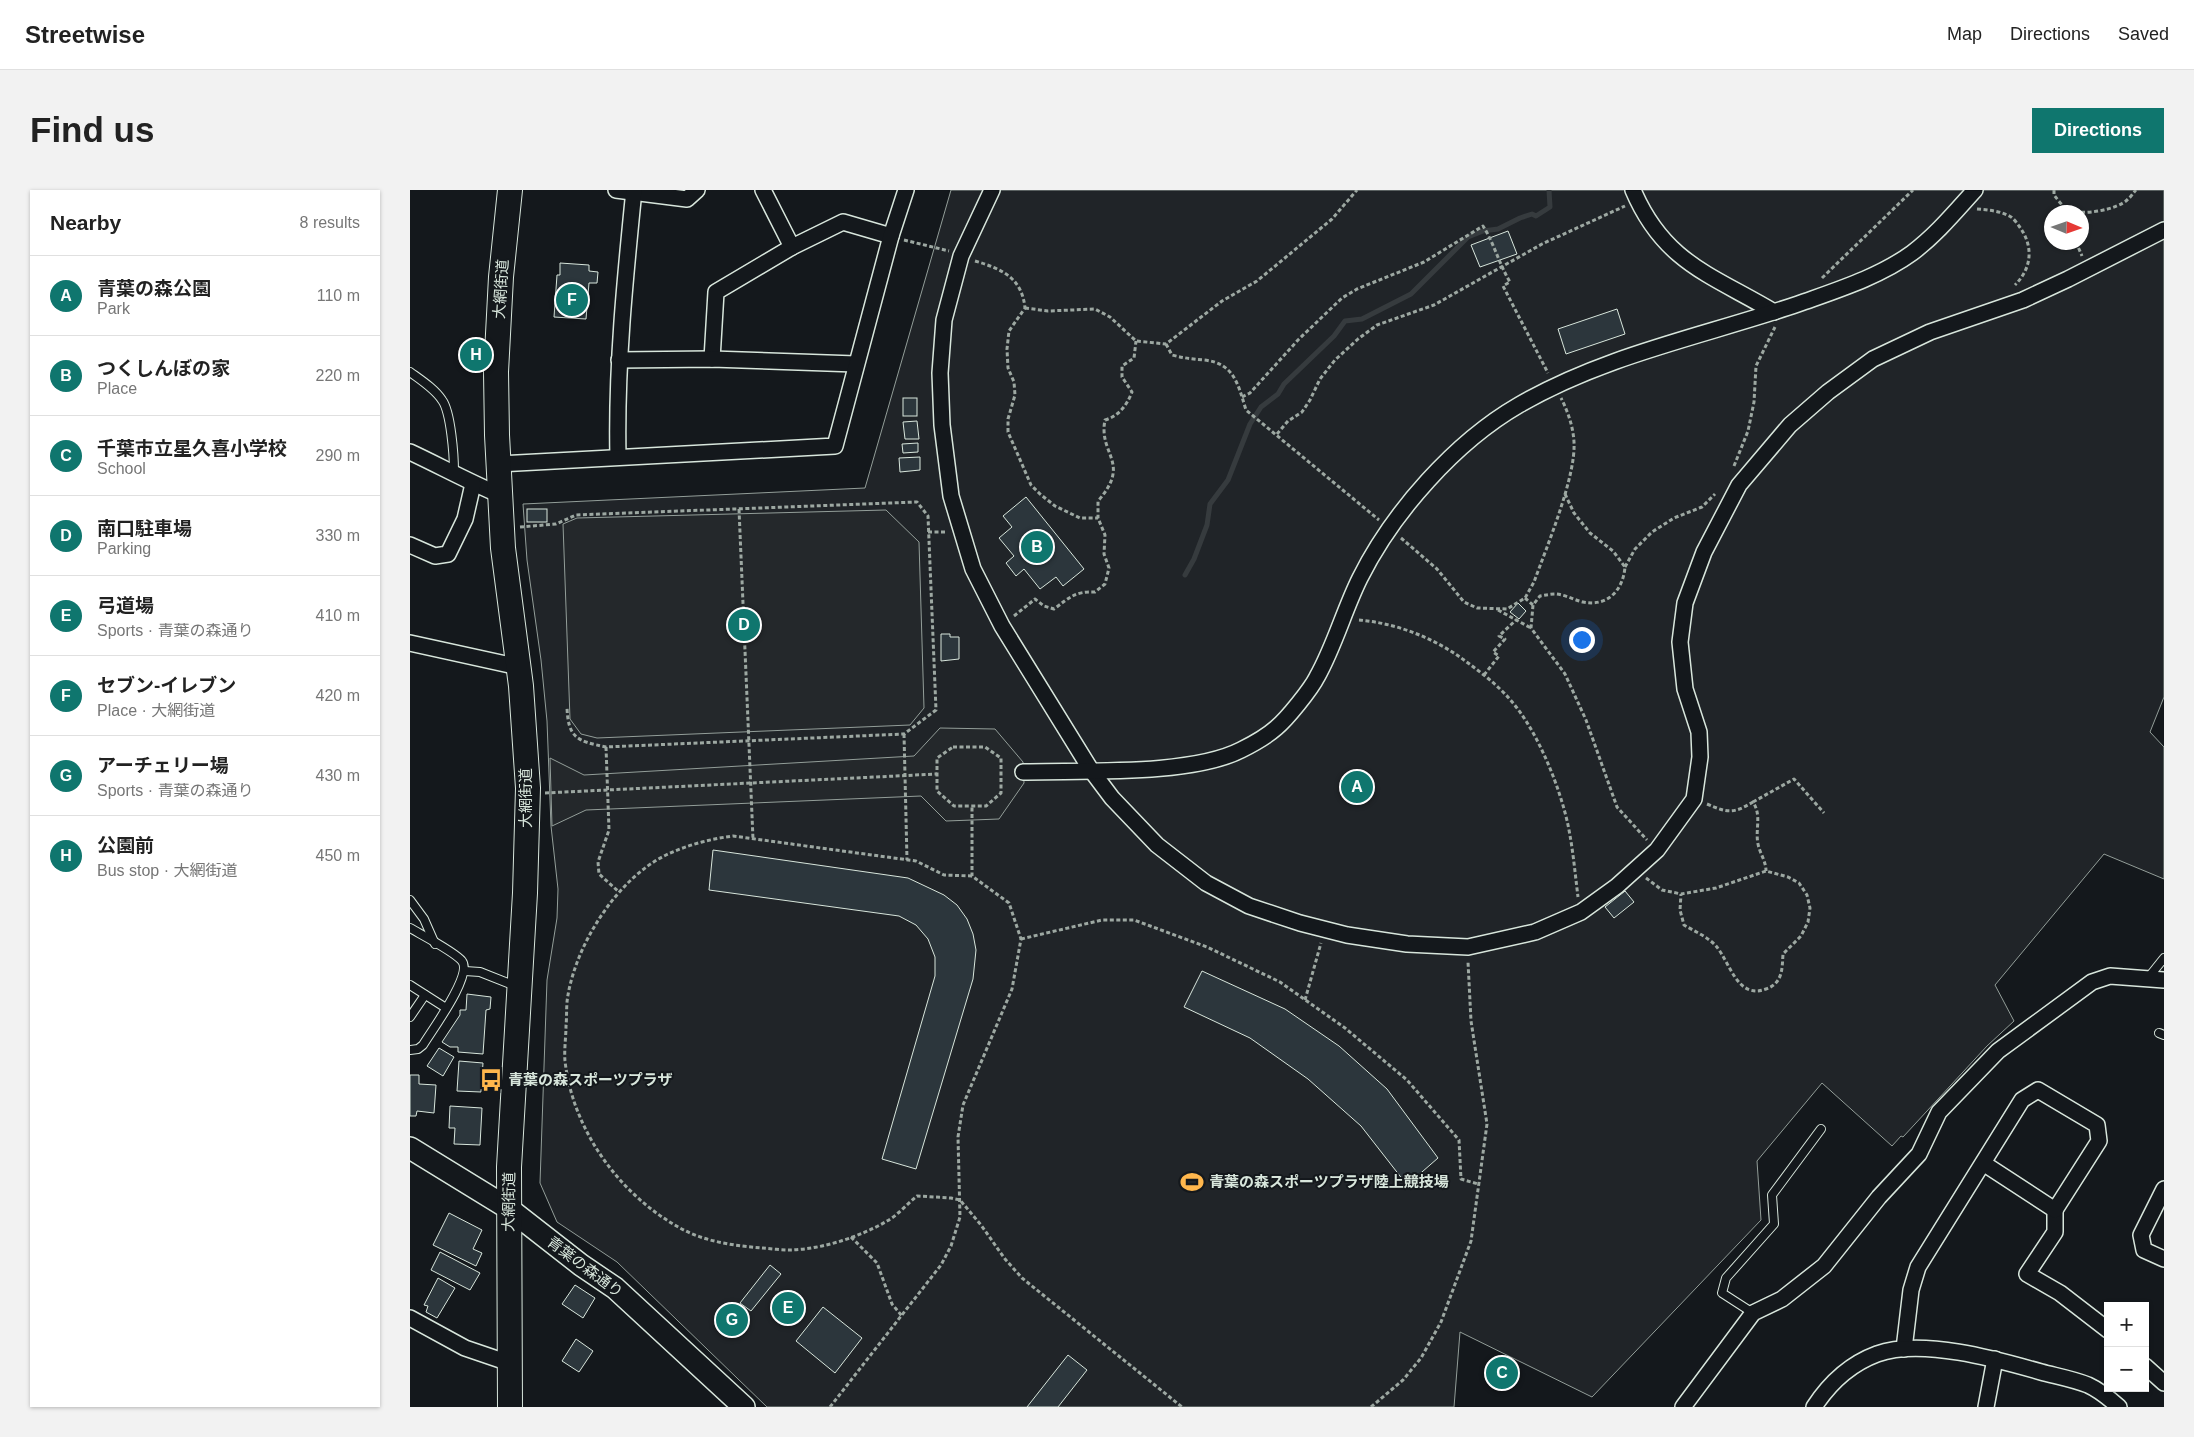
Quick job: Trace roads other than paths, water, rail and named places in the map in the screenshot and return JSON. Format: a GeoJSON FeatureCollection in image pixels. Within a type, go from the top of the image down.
{"type":"FeatureCollection","features":[{"type":"Feature","properties":{"kind":"main road","name":"大網街道"},"geometry":{"type":"LineString","coordinates":[[510,190],[501,277],[496,372],[498,464],[503,548],[519,667],[528,788],[520,988],[508,1208],[510,1407]]}},
{"type":"Feature","properties":{"kind":"street"},"geometry":{"type":"LineString","coordinates":[[616,190],[687,199],[697,190]]}},
{"type":"Feature","properties":{"kind":"street"},"geometry":{"type":"LineString","coordinates":[[763,190],[792,247]]}},
{"type":"Feature","properties":{"kind":"street"},"geometry":{"type":"LineString","coordinates":[[498,464],[835,446],[891,236],[906,190]]}},
{"type":"Feature","properties":{"kind":"street"},"geometry":{"type":"LineString","coordinates":[[992,190],[961,256],[944,320],[940,373],[942,424],[950,496],[973,569],[1002,626],[1091,770],[1112,798],[1158,845],[1206,883],[1250,906],[1324,930],[1346,935],[1407,944],[1468,947],[1535,932],[1581,912],[1637,869],[1657,850],[1694,799],[1700,748],[1699,732],[1685,689],[1680,642],[1685,603],[1704,552],[1739,485],[1790,425],[1828,392],[1873,359],[1930,332],[2023,300],[2164,230]]}},
{"type":"Feature","properties":{"kind":"street"},"geometry":{"type":"LineString","coordinates":[[1023,772],[1196,764],[1240,751],[1277,727],[1316,678],[1359,579],[1388,528],[1442,466],[1486,427],[1554,385],[1601,365],[1793,306],[1833,292],[1879,272],[1910,254],[1936,233],[1975,190]]}},
{"type":"Feature","properties":{"kind":"street"},"geometry":{"type":"LineString","coordinates":[[618,457],[617,397],[619,360],[634,191]]}},
{"type":"Feature","properties":{"kind":"street"},"geometry":{"type":"LineString","coordinates":[[1635,195],[1659,236],[1683,260],[1716,281],[1774,312]]}},
{"type":"Feature","properties":{"kind":"street"},"geometry":{"type":"LineString","coordinates":[[712,359],[716,292],[792,247],[842,222],[891,236]]}},
{"type":"Feature","properties":{"kind":"street"},"geometry":{"type":"LineString","coordinates":[[619,360],[712,359],[856,364]]}},
{"type":"Feature","properties":{"kind":"street"},"geometry":{"type":"LineString","coordinates":[[410,452],[454,472],[473,484],[500,495]]}},
{"type":"Feature","properties":{"kind":"street"},"geometry":{"type":"LineString","coordinates":[[410,545],[435,556],[448,554],[465,519],[473,484]]}},
{"type":"Feature","properties":{"kind":"street"},"geometry":{"type":"LineString","coordinates":[[410,642],[519,667]]}},
{"type":"Feature","properties":{"kind":"street"},"geometry":{"type":"LineString","coordinates":[[1683,1407],[1753,1313],[1782,1299],[1824,1266],[1879,1196],[1919,1154],[1939,1112],[1998,1050],[2092,982],[2110,976],[2164,980]]}},
{"type":"Feature","properties":{"kind":"street"},"geometry":{"type":"LineString","coordinates":[[1904,1349],[1911,1290],[1918,1267],[2022,1100],[2038,1090],[2096,1125],[2099,1141],[2055,1210],[2055,1232],[2027,1274],[2060,1293],[2104,1327]]}},
{"type":"Feature","properties":{"kind":"street","name":"青葉の森通り"},"geometry":{"type":"LineString","coordinates":[[410,1148],[508,1208],[581,1265],[615,1288],[744,1407]]}},
{"type":"Feature","properties":{"kind":"street"},"geometry":{"type":"LineString","coordinates":[[1983,1163],[2055,1210]]}},
{"type":"Feature","properties":{"kind":"street"},"geometry":{"type":"LineString","coordinates":[[2164,1189],[2141,1236],[2144,1250],[2164,1259]]}},
{"type":"Feature","properties":{"kind":"street"},"geometry":{"type":"LineString","coordinates":[[410,1318],[465,1348],[510,1363]]}},
{"type":"Feature","properties":{"kind":"street"},"geometry":{"type":"LineString","coordinates":[[1814,1407],[1822,1394],[1842,1373],[1877,1354],[1904,1349],[1932,1349],[1995,1359],[2089,1386],[2119,1407]]}},
{"type":"Feature","properties":{"kind":"street"},"geometry":{"type":"LineString","coordinates":[[1986,1407],[1995,1359]]}},
{"type":"Feature","properties":{"kind":"street"},"geometry":{"type":"LineString","coordinates":[[2149,1370],[2164,1384]]}},
{"type":"Feature","properties":{"kind":"lane"},"geometry":{"type":"LineString","coordinates":[[410,372],[443,400],[454,447],[454,472]]}},
{"type":"Feature","properties":{"kind":"lane"},"geometry":{"type":"LineString","coordinates":[[410,900],[424,919],[435,944]]}},
{"type":"Feature","properties":{"kind":"lane"},"geometry":{"type":"LineString","coordinates":[[410,928],[462,962],[465,971],[461,984],[423,1045],[418,1049],[410,1050]]}},
{"type":"Feature","properties":{"kind":"lane"},"geometry":{"type":"LineString","coordinates":[[2148,978],[2164,958]]}},
{"type":"Feature","properties":{"kind":"lane"},"geometry":{"type":"LineString","coordinates":[[465,971],[480,972],[520,988]]}},
{"type":"Feature","properties":{"kind":"lane"},"geometry":{"type":"LineString","coordinates":[[410,986],[446,1008]]}},
{"type":"Feature","properties":{"kind":"lane"},"geometry":{"type":"LineString","coordinates":[[410,1017],[425,995]]}},
{"type":"Feature","properties":{"kind":"lane"},"geometry":{"type":"LineString","coordinates":[[1753,1313],[1722,1293],[1726,1278],[1774,1224],[1772,1195],[1821,1129]]}},
{"type":"Feature","properties":{"kind":"waterway"},"geometry":{"type":"LineString","coordinates":[[1185,575],[1194,559],[1207,525],[1210,504],[1228,480],[1250,424],[1261,407],[1278,394],[1284,384],[1334,336],[1345,321],[1362,319],[1411,294],[1468,237],[1483,231],[1498,229],[1532,214],[1536,216],[1550,207],[1549,190]]}},
{"type":"Feature","properties":{"kind":"place","name":"セブン-イレブン"},"geometry":{"type":"Point","coordinates":[572,300]}},
{"type":"Feature","properties":{"kind":"place","name":"公園前"},"geometry":{"type":"Point","coordinates":[476,355]}},
{"type":"Feature","properties":{"kind":"place","name":"つくしんぼの家"},"geometry":{"type":"Point","coordinates":[1037,547]}},
{"type":"Feature","properties":{"kind":"place","name":"南口駐車場"},"geometry":{"type":"Point","coordinates":[744,625]}},
{"type":"Feature","properties":{"kind":"place","name":"青葉の森公園"},"geometry":{"type":"Point","coordinates":[1357,787]}},
{"type":"Feature","properties":{"kind":"place","name":"青葉の森スポーツプラザ"},"geometry":{"type":"Point","coordinates":[491,1080]}},
{"type":"Feature","properties":{"kind":"place","name":"青葉の森スポーツプラザ陸上競技場"},"geometry":{"type":"Point","coordinates":[1192,1182]}},
{"type":"Feature","properties":{"kind":"place","name":"弓道場"},"geometry":{"type":"Point","coordinates":[788,1308]}},
{"type":"Feature","properties":{"kind":"place","name":"アーチェリー場"},"geometry":{"type":"Point","coordinates":[732,1320]}},
{"type":"Feature","properties":{"kind":"place","name":"千葉市立星久喜小学校"},"geometry":{"type":"Point","coordinates":[1502,1373]}}]}
